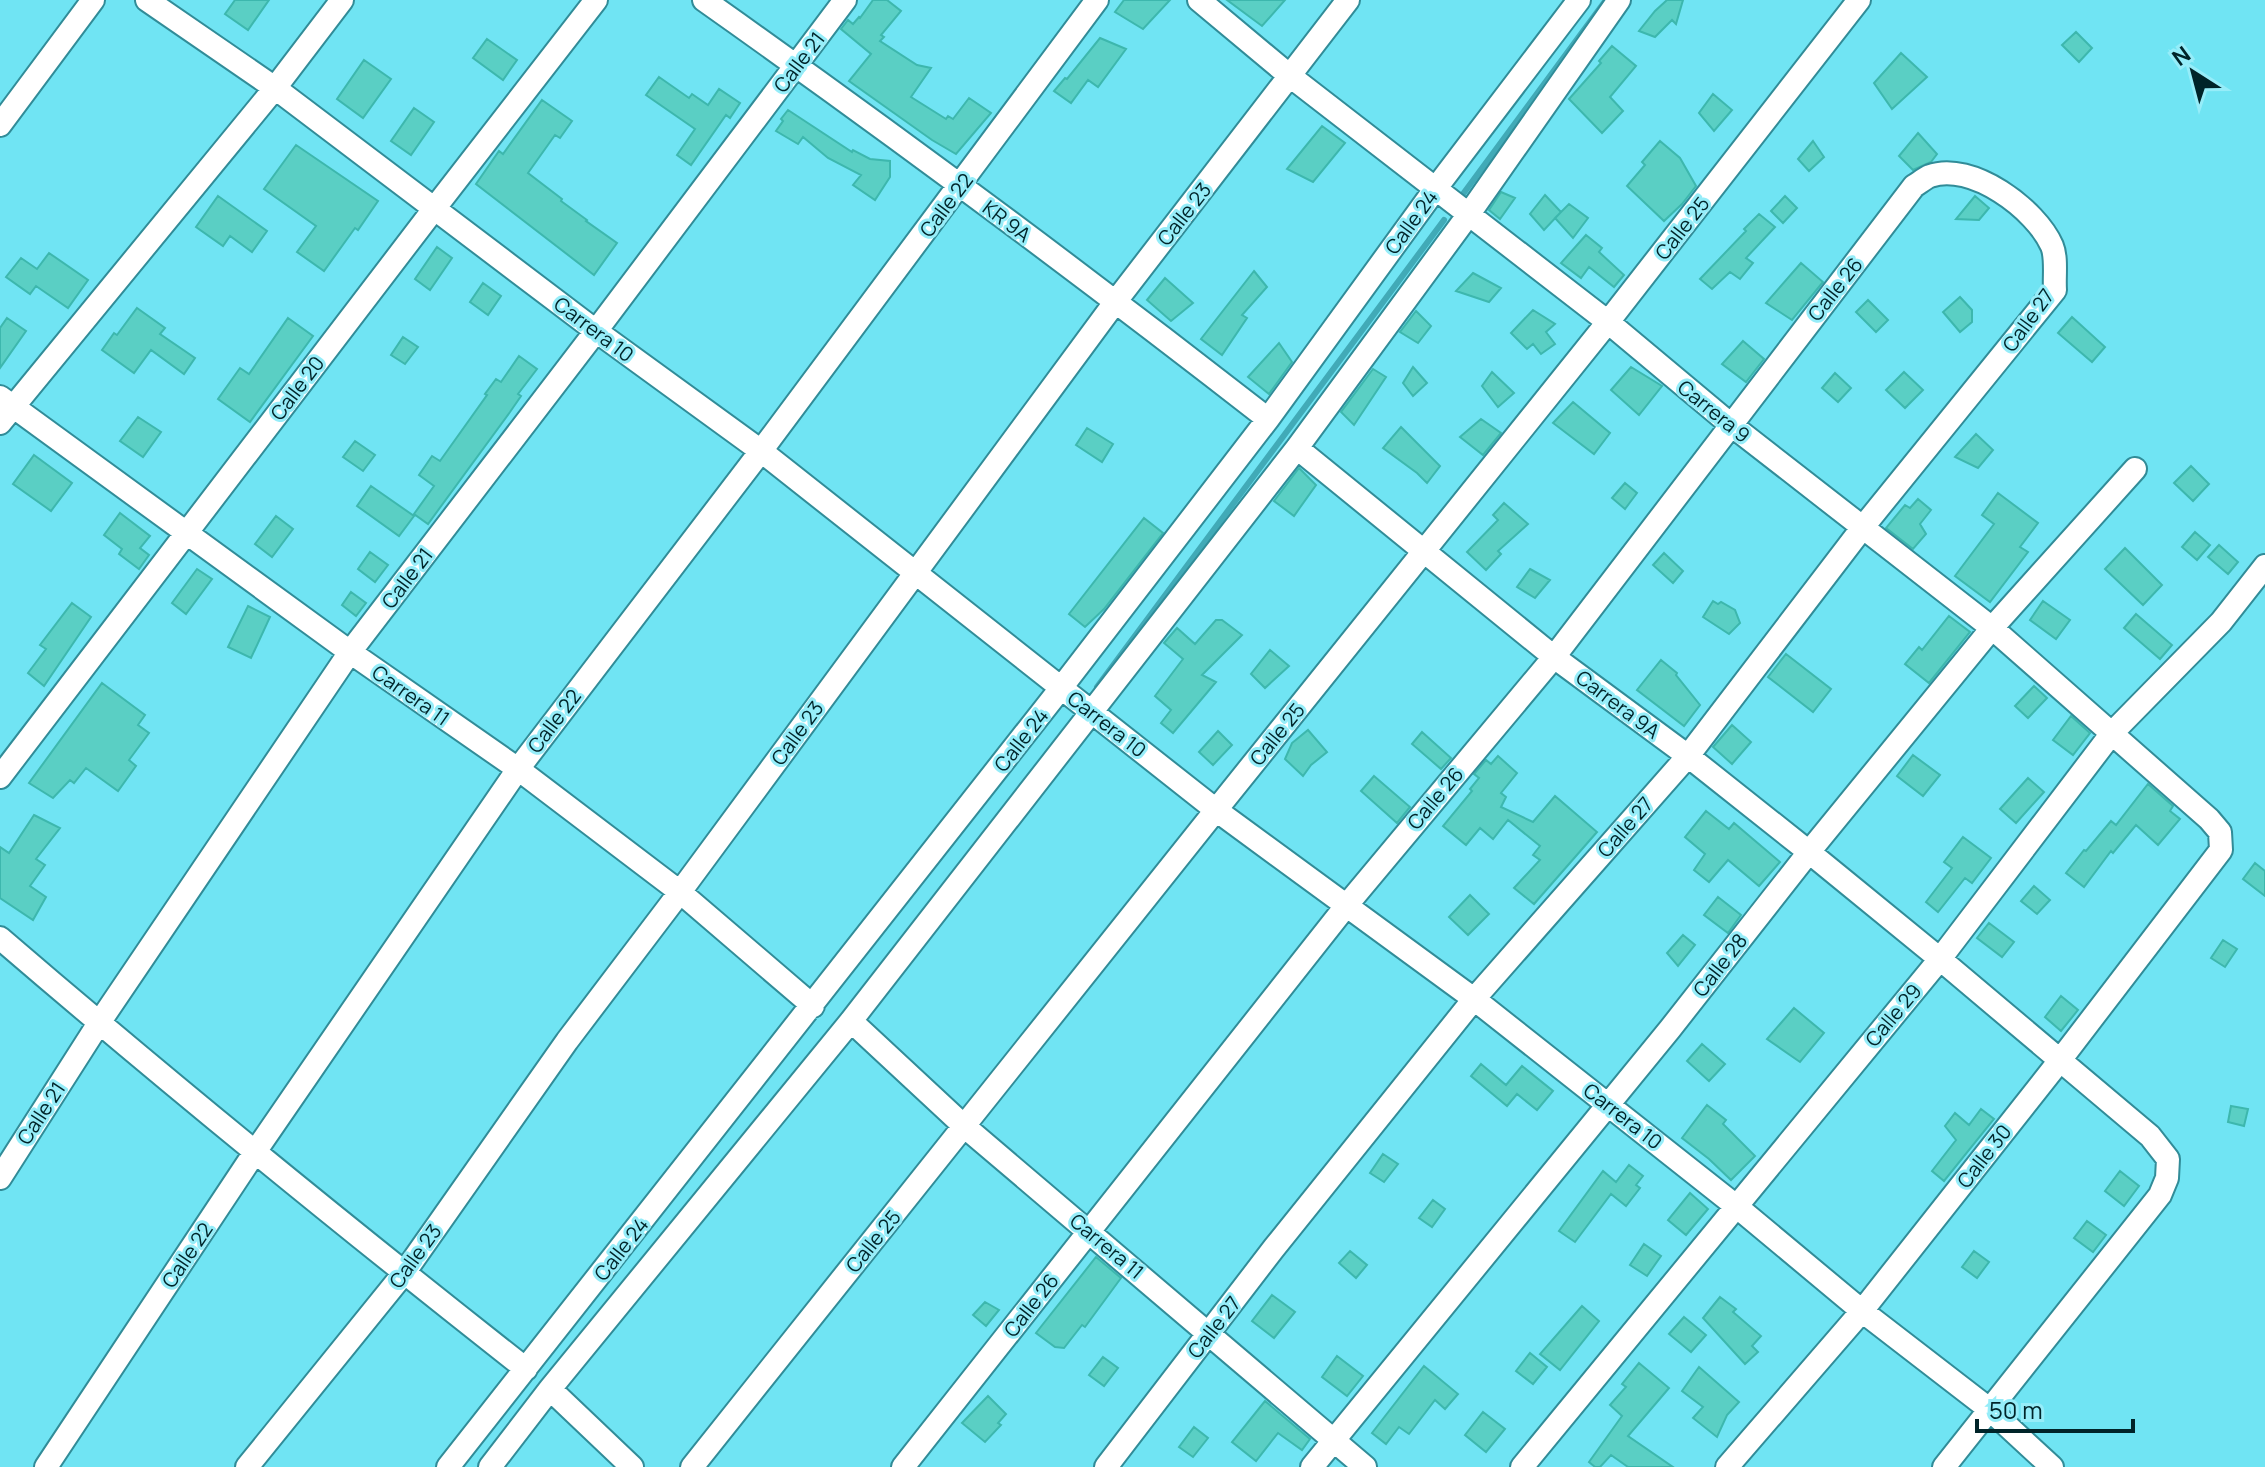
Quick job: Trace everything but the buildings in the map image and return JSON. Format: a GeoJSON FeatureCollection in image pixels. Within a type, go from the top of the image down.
{"type":"FeatureCollection","features":[{"type":"Feature","properties":{"kind":"street"},"geometry":{"type":"LineString","coordinates":[[0,125],[93,0]]}},
{"type":"Feature","properties":{"kind":"street","name":"Carrera 10"},"geometry":{"type":"LineString","coordinates":[[147,0],[275,88],[596,331],[761,451],[1216,810],[1474,999],[1736,1206],[1862,1311],[1989,1409],[2052,1467]]}},
{"type":"Feature","properties":{"kind":"street"},"geometry":{"type":"LineString","coordinates":[[5,409],[275,88],[342,0]]}},
{"type":"Feature","properties":{"kind":"street","name":"Calle 20"},"geometry":{"type":"LineString","coordinates":[[0,777],[596,0]]}},
{"type":"Feature","properties":{"kind":"street","name":"KR 9A"},"geometry":{"type":"LineString","coordinates":[[704,0],[1116,301],[1268,419]]}},
{"type":"Feature","properties":{"kind":"street","name":"Calle 21"},"geometry":{"type":"LineString","coordinates":[[0,1178],[99,1023],[350,652],[845,0]]}},
{"type":"Feature","properties":{"kind":"street","name":"Calle 22"},"geometry":{"type":"LineString","coordinates":[[46,1467],[255,1152],[518,769],[761,451],[1097,0]]}},
{"type":"Feature","properties":{"kind":"street","name":"Carrera 9"},"geometry":{"type":"LineString","coordinates":[[1199,0],[1290,76],[1608,322],[1730,424],[1992,628],[2220,832]]}},
{"type":"Feature","properties":{"kind":"street","name":"Calle 23"},"geometry":{"type":"LineString","coordinates":[[247,1467],[404,1273],[567,1041],[1116,301],[1348,0]]}},
{"type":"Feature","properties":{"kind":"street","name":"Calle 24"},"geometry":{"type":"LineString","coordinates":[[448,1467],[1063,690],[1579,0]]}},
{"type":"Feature","properties":{"kind":"street","name":"Calle 24"},"geometry":{"type":"LineString","coordinates":[[490,1467],[550,1389],[851,1021],[1089,711],[1297,448],[1469,214],[1619,0]]}},
{"type":"Feature","properties":{"kind":"street","name":"Calle 25"},"geometry":{"type":"LineString","coordinates":[[692,1467],[1608,322],[1859,0]]}},
{"type":"Feature","properties":{"kind":"street","name":"Calle 26"},"geometry":{"type":"LineString","coordinates":[[903,1467],[1346,906],[1554,657],[1914,186],[1929,176],[1946,173],[1987,182]]}},
{"type":"Feature","properties":{"kind":"street","name":"Calle 27"},"geometry":{"type":"LineString","coordinates":[[1106,1467],[1274,1248],[1474,999],[1688,756],[1863,527],[2055,290],[2053,247],[2026,209],[1987,182]]}},
{"type":"Feature","properties":{"kind":"street","name":"Carrera 11"},"geometry":{"type":"LineString","coordinates":[[5,409],[188,532],[350,652],[518,769],[680,892],[813,1006]]}},
{"type":"Feature","properties":{"kind":"street","name":"Carrera 9A"},"geometry":{"type":"LineString","coordinates":[[1297,448],[1554,657],[1688,756],[1940,959]]}},
{"type":"Feature","properties":{"kind":"street","name":"Calle 28"},"geometry":{"type":"LineString","coordinates":[[1312,1467],[1992,628],[2135,469]]}},
{"type":"Feature","properties":{"kind":"street","name":"Calle 29"},"geometry":{"type":"LineString","coordinates":[[1522,1467],[1940,959],[2112,733],[2221,622],[2265,566]]}},
{"type":"Feature","properties":{"kind":"street","name":"Calle 30"},"geometry":{"type":"LineString","coordinates":[[1727,1467],[1862,1311],[2061,1059],[2221,850],[2220,832]]}},
{"type":"Feature","properties":{"kind":"street"},"geometry":{"type":"LineString","coordinates":[[0,938],[255,1152],[526,1369]]}},
{"type":"Feature","properties":{"kind":"street"},"geometry":{"type":"LineString","coordinates":[[1940,959],[2150,1136],[2168,1159],[2167,1178],[2160,1195],[1944,1467]]}},
{"type":"Feature","properties":{"kind":"street","name":"Carrera 11"},"geometry":{"type":"LineString","coordinates":[[851,1021],[964,1126],[1365,1467]]}},
{"type":"Feature","properties":{"kind":"street"},"geometry":{"type":"LineString","coordinates":[[550,1389],[632,1467]]}},
{"type":"Feature","properties":{"kind":"waterway"},"geometry":{"type":"LineString","coordinates":[[1463,194],[1606,0]]}},
{"type":"Feature","properties":{"kind":"waterway"},"geometry":{"type":"LineString","coordinates":[[1097,687],[1444,220]]}}]}
